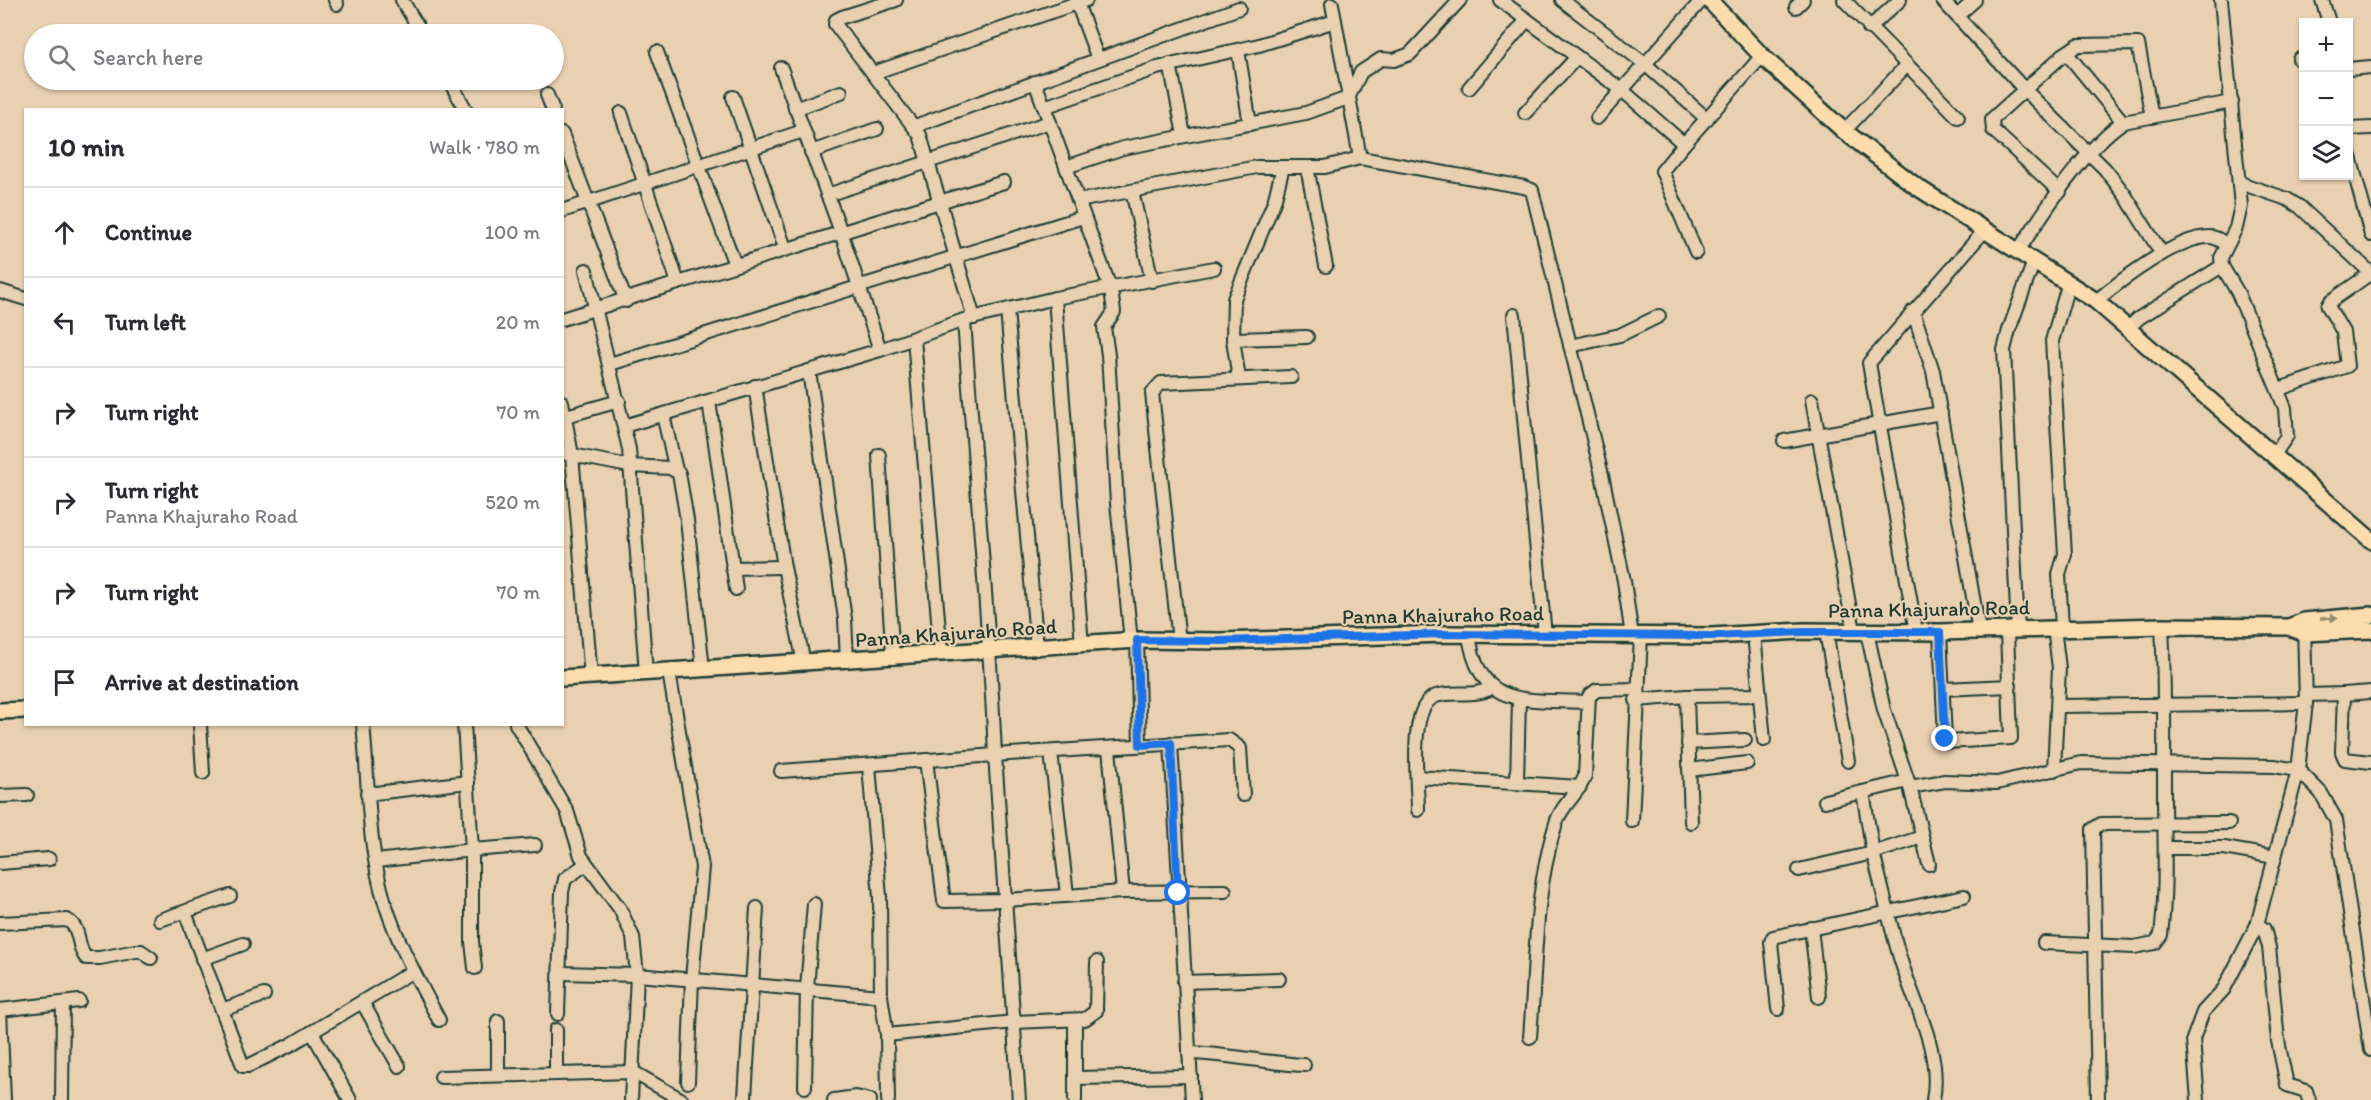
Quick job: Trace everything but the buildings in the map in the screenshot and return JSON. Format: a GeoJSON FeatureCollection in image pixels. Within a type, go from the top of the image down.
{"type":"FeatureCollection","features":[{"type":"Feature","properties":{"kind":"main road"},"geometry":{"type":"LineString","coordinates":[[1709,0],[1762,56],[1844,131],[1917,187],[2096,301],[2371,540]]}},
{"type":"Feature","properties":{"kind":"main road","name":"Panna Khajuraho Road"},"geometry":{"type":"LineString","coordinates":[[2304,627],[2371,615]]}},
{"type":"Feature","properties":{"kind":"main road","name":"Panna Khajuraho Road"},"geometry":{"type":"LineString","coordinates":[[564,678],[1134,641],[1469,635],[1636,636],[1826,631],[1940,632],[2162,626],[2371,630]]}},
{"type":"Feature","properties":{"kind":"main road"},"geometry":{"type":"LineString","coordinates":[[0,711],[24,710]]}},
{"type":"Feature","properties":{"kind":"street"},"geometry":{"type":"LineString","coordinates":[[402,0],[416,24]]}},
{"type":"Feature","properties":{"kind":"street"},"geometry":{"type":"LineString","coordinates":[[1066,167],[1123,148],[1319,110],[1348,98],[1361,72],[1381,59],[1394,60],[1410,54],[1460,0]]}},
{"type":"Feature","properties":{"kind":"street"},"geometry":{"type":"LineString","coordinates":[[1500,0],[1622,90],[1684,144]]}},
{"type":"Feature","properties":{"kind":"street"},"geometry":{"type":"LineString","coordinates":[[1562,0],[1645,64],[1707,119]]}},
{"type":"Feature","properties":{"kind":"street"},"geometry":{"type":"LineString","coordinates":[[1597,118],[1702,0]]}},
{"type":"Feature","properties":{"kind":"street"},"geometry":{"type":"LineString","coordinates":[[1844,0],[1958,117]]}},
{"type":"Feature","properties":{"kind":"street"},"geometry":{"type":"LineString","coordinates":[[1869,28],[1900,0]]}},
{"type":"Feature","properties":{"kind":"street"},"geometry":{"type":"LineString","coordinates":[[1942,0],[2126,195],[2162,254]]}},
{"type":"Feature","properties":{"kind":"street"},"geometry":{"type":"LineString","coordinates":[[1957,16],[1975,0]]}},
{"type":"Feature","properties":{"kind":"street"},"geometry":{"type":"LineString","coordinates":[[2221,0],[2240,183],[2239,218],[2221,258],[2222,266],[2238,293],[2278,389],[2288,426],[2284,443],[2274,456]]}},
{"type":"Feature","properties":{"kind":"street"},"geometry":{"type":"LineString","coordinates":[[2322,0],[2328,18]]}},
{"type":"Feature","properties":{"kind":"street"},"geometry":{"type":"LineString","coordinates":[[893,1],[836,20],[835,24],[915,126],[929,162],[956,256],[969,319],[979,530],[991,651],[995,756],[1019,1100]]}},
{"type":"Feature","properties":{"kind":"street"},"geometry":{"type":"LineString","coordinates":[[873,73],[1082,1],[1098,59]]}},
{"type":"Feature","properties":{"kind":"street"},"geometry":{"type":"LineString","coordinates":[[1332,4],[1360,158]]}},
{"type":"Feature","properties":{"kind":"street"},"geometry":{"type":"LineString","coordinates":[[915,126],[1239,8]]}},
{"type":"Feature","properties":{"kind":"street"},"geometry":{"type":"LineString","coordinates":[[1469,88],[1527,20]]}},
{"type":"Feature","properties":{"kind":"street"},"geometry":{"type":"LineString","coordinates":[[1044,107],[1170,64],[1238,50],[1335,21]]}},
{"type":"Feature","properties":{"kind":"street"},"geometry":{"type":"LineString","coordinates":[[2060,192],[1991,125],[1992,119],[2063,56],[2078,45],[2138,44],[2152,117]]}},
{"type":"Feature","properties":{"kind":"street"},"geometry":{"type":"LineString","coordinates":[[1238,50],[1250,124]]}},
{"type":"Feature","properties":{"kind":"street"},"geometry":{"type":"LineString","coordinates":[[657,52],[735,265]]}},
{"type":"Feature","properties":{"kind":"street"},"geometry":{"type":"LineString","coordinates":[[1696,252],[1662,171],[1762,56]]}},
{"type":"Feature","properties":{"kind":"street"},"geometry":{"type":"LineString","coordinates":[[2063,56],[2069,56],[2123,122]]}},
{"type":"Feature","properties":{"kind":"street"},"geometry":{"type":"LineString","coordinates":[[1525,113],[1577,57]]}},
{"type":"Feature","properties":{"kind":"street"},"geometry":{"type":"LineString","coordinates":[[1170,64],[1184,135]]}},
{"type":"Feature","properties":{"kind":"street"},"geometry":{"type":"LineString","coordinates":[[1844,131],[1907,65]]}},
{"type":"Feature","properties":{"kind":"street"},"geometry":{"type":"LineString","coordinates":[[2353,69],[2371,67]]}},
{"type":"Feature","properties":{"kind":"street"},"geometry":{"type":"LineString","coordinates":[[781,68],[841,232],[880,350]]}},
{"type":"Feature","properties":{"kind":"street"},"geometry":{"type":"LineString","coordinates":[[1035,82],[1111,290],[1114,312],[1104,327],[1112,390],[1117,503],[1134,641],[1140,745]]}},
{"type":"Feature","properties":{"kind":"street"},"geometry":{"type":"LineString","coordinates":[[454,90],[465,108]]}},
{"type":"Feature","properties":{"kind":"street"},"geometry":{"type":"LineString","coordinates":[[795,109],[841,92]]}},
{"type":"Feature","properties":{"kind":"street"},"geometry":{"type":"LineString","coordinates":[[547,95],[552,108]]}},
{"type":"Feature","properties":{"kind":"street"},"geometry":{"type":"LineString","coordinates":[[733,97],[785,248]]}},
{"type":"Feature","properties":{"kind":"street"},"geometry":{"type":"LineString","coordinates":[[2018,250],[2089,154],[2111,130],[2123,122],[2232,102]]}},
{"type":"Feature","properties":{"kind":"street"},"geometry":{"type":"LineString","coordinates":[[621,113],[678,283]]}},
{"type":"Feature","properties":{"kind":"street"},"geometry":{"type":"LineString","coordinates":[[827,195],[1050,122]]}},
{"type":"Feature","properties":{"kind":"street"},"geometry":{"type":"LineString","coordinates":[[2353,129],[2371,128]]}},
{"type":"Feature","properties":{"kind":"street"},"geometry":{"type":"LineString","coordinates":[[811,152],[876,129]]}},
{"type":"Feature","properties":{"kind":"street"},"geometry":{"type":"LineString","coordinates":[[564,210],[803,131]]}},
{"type":"Feature","properties":{"kind":"street"},"geometry":{"type":"LineString","coordinates":[[564,139],[626,301]]}},
{"type":"Feature","properties":{"kind":"street"},"geometry":{"type":"LineString","coordinates":[[1078,201],[1257,167],[1325,167],[1360,158],[1530,188],[1570,346],[1636,636],[1632,821]]}},
{"type":"Feature","properties":{"kind":"street"},"geometry":{"type":"LineString","coordinates":[[2353,164],[2370,229]]}},
{"type":"Feature","properties":{"kind":"street"},"geometry":{"type":"LineString","coordinates":[[1239,379],[1233,339],[1234,299],[1274,202],[1283,167]]}},
{"type":"Feature","properties":{"kind":"street"},"geometry":{"type":"LineString","coordinates":[[1307,167],[1326,266]]}},
{"type":"Feature","properties":{"kind":"street"},"geometry":{"type":"LineString","coordinates":[[564,319],[785,248],[1004,182]]}},
{"type":"Feature","properties":{"kind":"street"},"geometry":{"type":"LineString","coordinates":[[2240,183],[2287,199],[2300,207],[2371,273],[2331,301],[2328,306],[2343,332],[2347,366],[2278,389]]}},
{"type":"Feature","properties":{"kind":"street"},"geometry":{"type":"LineString","coordinates":[[1132,191],[1152,281]]}},
{"type":"Feature","properties":{"kind":"street"},"geometry":{"type":"LineString","coordinates":[[610,364],[1083,217]]}},
{"type":"Feature","properties":{"kind":"street"},"geometry":{"type":"LineString","coordinates":[[1916,632],[1869,363],[1984,231]]}},
{"type":"Feature","properties":{"kind":"street"},"geometry":{"type":"LineString","coordinates":[[2096,301],[2117,283],[2162,254],[2207,237],[2216,238],[2226,244]]}},
{"type":"Feature","properties":{"kind":"street"},"geometry":{"type":"LineString","coordinates":[[1940,632],[1945,739],[1947,742],[2011,738],[2010,686],[2013,630],[2004,350],[2034,261]]}},
{"type":"Feature","properties":{"kind":"street"},"geometry":{"type":"LineString","coordinates":[[2128,328],[2139,318],[2222,266]]}},
{"type":"Feature","properties":{"kind":"street"},"geometry":{"type":"LineString","coordinates":[[624,426],[880,350],[969,319],[1055,298],[1111,290],[1214,268]]}},
{"type":"Feature","properties":{"kind":"street"},"geometry":{"type":"LineString","coordinates":[[586,270],[624,426],[646,673]]}},
{"type":"Feature","properties":{"kind":"street"},"geometry":{"type":"LineString","coordinates":[[2054,770],[2059,706],[2059,574],[2065,554],[2052,341],[2068,282]]}},
{"type":"Feature","properties":{"kind":"street"},"geometry":{"type":"LineString","coordinates":[[0,291],[24,298]]}},
{"type":"Feature","properties":{"kind":"street"},"geometry":{"type":"LineString","coordinates":[[1055,298],[1082,645]]}},
{"type":"Feature","properties":{"kind":"street"},"geometry":{"type":"LineString","coordinates":[[1007,310],[1036,649]]}},
{"type":"Feature","properties":{"kind":"street"},"geometry":{"type":"LineString","coordinates":[[1913,311],[1933,371],[1979,631]]}},
{"type":"Feature","properties":{"kind":"street"},"geometry":{"type":"LineString","coordinates":[[1514,315],[1545,635]]}},
{"type":"Feature","properties":{"kind":"street"},"geometry":{"type":"LineString","coordinates":[[1570,346],[1620,335],[1659,316]]}},
{"type":"Feature","properties":{"kind":"street"},"geometry":{"type":"LineString","coordinates":[[1233,339],[1307,337]]}},
{"type":"Feature","properties":{"kind":"street"},"geometry":{"type":"LineString","coordinates":[[914,339],[940,654]]}},
{"type":"Feature","properties":{"kind":"street"},"geometry":{"type":"LineString","coordinates":[[809,371],[846,619],[847,661]]}},
{"type":"Feature","properties":{"kind":"street"},"geometry":{"type":"LineString","coordinates":[[1179,640],[1152,393],[1161,383],[1292,377]]}},
{"type":"Feature","properties":{"kind":"street"},"geometry":{"type":"LineString","coordinates":[[755,386],[784,567],[804,663]]}},
{"type":"Feature","properties":{"kind":"street"},"geometry":{"type":"LineString","coordinates":[[566,416],[619,400]]}},
{"type":"Feature","properties":{"kind":"street"},"geometry":{"type":"LineString","coordinates":[[1812,400],[1860,632],[1909,784],[1929,864]]}},
{"type":"Feature","properties":{"kind":"street"},"geometry":{"type":"LineString","coordinates":[[709,401],[735,589]]}},
{"type":"Feature","properties":{"kind":"street"},"geometry":{"type":"LineString","coordinates":[[564,409],[591,677]]}},
{"type":"Feature","properties":{"kind":"street"},"geometry":{"type":"LineString","coordinates":[[1784,441],[1941,414]]}},
{"type":"Feature","properties":{"kind":"street"},"geometry":{"type":"LineString","coordinates":[[663,415],[676,470],[680,473],[703,669]]}},
{"type":"Feature","properties":{"kind":"street"},"geometry":{"type":"LineString","coordinates":[[567,454],[629,466],[676,470]]}},
{"type":"Feature","properties":{"kind":"street"},"geometry":{"type":"LineString","coordinates":[[879,455],[893,657]]}},
{"type":"Feature","properties":{"kind":"street"},"geometry":{"type":"LineString","coordinates":[[732,568],[784,567]]}},
{"type":"Feature","properties":{"kind":"street"},"geometry":{"type":"LineString","coordinates":[[2044,943],[2134,947],[2158,940],[2162,925],[2166,848],[2164,763],[2166,705],[2162,626]]}},
{"type":"Feature","properties":{"kind":"street"},"geometry":{"type":"LineString","coordinates":[[2198,1100],[2193,1039],[2203,1012],[2224,989],[2257,925],[2298,770],[2306,699],[2304,627]]}},
{"type":"Feature","properties":{"kind":"street"},"geometry":{"type":"LineString","coordinates":[[1826,631],[1848,761]]}},
{"type":"Feature","properties":{"kind":"street"},"geometry":{"type":"LineString","coordinates":[[1754,634],[1764,740]]}},
{"type":"Feature","properties":{"kind":"street"},"geometry":{"type":"LineString","coordinates":[[1469,635],[1472,656],[1479,674],[1491,688],[1520,699],[1587,702]]}},
{"type":"Feature","properties":{"kind":"street"},"geometry":{"type":"LineString","coordinates":[[669,672],[702,867],[692,979],[688,1082]]}},
{"type":"Feature","properties":{"kind":"street"},"geometry":{"type":"LineString","coordinates":[[1942,689],[2010,686]]}},
{"type":"Feature","properties":{"kind":"street"},"geometry":{"type":"LineString","coordinates":[[1418,810],[1417,726],[1424,705],[1438,695],[1477,693],[1491,688]]}},
{"type":"Feature","properties":{"kind":"street"},"geometry":{"type":"LineString","coordinates":[[1530,1037],[1534,945],[1550,843],[1557,819],[1580,787],[1585,776],[1587,702],[1592,692],[1597,690],[1636,695],[1759,696]]}},
{"type":"Feature","properties":{"kind":"street"},"geometry":{"type":"LineString","coordinates":[[2059,706],[2166,705],[2306,699],[2371,692]]}},
{"type":"Feature","properties":{"kind":"street"},"geometry":{"type":"LineString","coordinates":[[2344,694],[2342,752],[2345,759],[2371,762]]}},
{"type":"Feature","properties":{"kind":"street"},"geometry":{"type":"LineString","coordinates":[[1687,696],[1691,822]]}},
{"type":"Feature","properties":{"kind":"street"},"geometry":{"type":"LineString","coordinates":[[1517,782],[1520,699]]}},
{"type":"Feature","properties":{"kind":"street"},"geometry":{"type":"LineString","coordinates":[[200,726],[204,773]]}},
{"type":"Feature","properties":{"kind":"street"},"geometry":{"type":"LineString","coordinates":[[363,726],[367,794],[376,861],[385,901],[413,971],[439,1020]]}},
{"type":"Feature","properties":{"kind":"street"},"geometry":{"type":"LineString","coordinates":[[464,726],[472,850],[472,942],[475,968]]}},
{"type":"Feature","properties":{"kind":"street"},"geometry":{"type":"LineString","coordinates":[[517,726],[563,804],[586,864],[620,909],[633,937],[637,975],[631,1100]]}},
{"type":"Feature","properties":{"kind":"street"},"geometry":{"type":"LineString","coordinates":[[781,771],[1229,740],[1235,742],[1240,748],[1243,795]]}},
{"type":"Feature","properties":{"kind":"street"},"geometry":{"type":"LineString","coordinates":[[1688,743],[1745,740]]}},
{"type":"Feature","properties":{"kind":"street"},"geometry":{"type":"LineString","coordinates":[[1171,743],[1178,893],[1192,1100]]}},
{"type":"Feature","properties":{"kind":"street"},"geometry":{"type":"LineString","coordinates":[[1108,749],[1123,892]]}},
{"type":"Feature","properties":{"kind":"street"},"geometry":{"type":"LineString","coordinates":[[1052,752],[1067,895]]}},
{"type":"Feature","properties":{"kind":"street"},"geometry":{"type":"LineString","coordinates":[[926,760],[942,898],[945,901],[1006,900],[1123,892],[1225,891]]}},
{"type":"Feature","properties":{"kind":"street"},"geometry":{"type":"LineString","coordinates":[[1689,770],[1747,763]]}},
{"type":"Feature","properties":{"kind":"street"},"geometry":{"type":"LineString","coordinates":[[1826,801],[1909,784],[1945,781],[1998,783],[2081,763],[2274,766],[2298,770],[2321,793],[2336,820],[2371,1050]]}},
{"type":"Feature","properties":{"kind":"street"},"geometry":{"type":"LineString","coordinates":[[869,766],[880,897],[881,996],[887,1035],[888,1100]]}},
{"type":"Feature","properties":{"kind":"street"},"geometry":{"type":"LineString","coordinates":[[1418,777],[1580,787]]}},
{"type":"Feature","properties":{"kind":"street"},"geometry":{"type":"LineString","coordinates":[[367,794],[468,782]]}},
{"type":"Feature","properties":{"kind":"street"},"geometry":{"type":"LineString","coordinates":[[1863,792],[1873,853],[1900,960],[1925,1025],[1935,1072],[1933,1100]]}},
{"type":"Feature","properties":{"kind":"street"},"geometry":{"type":"LineString","coordinates":[[0,796],[27,795]]}},
{"type":"Feature","properties":{"kind":"street"},"geometry":{"type":"LineString","coordinates":[[2098,1100],[2093,829],[2101,824],[2229,823]]}},
{"type":"Feature","properties":{"kind":"street"},"geometry":{"type":"LineString","coordinates":[[1799,870],[1873,853],[1922,837]]}},
{"type":"Feature","properties":{"kind":"street"},"geometry":{"type":"LineString","coordinates":[[376,861],[535,845]]}},
{"type":"Feature","properties":{"kind":"street"},"geometry":{"type":"LineString","coordinates":[[2166,848],[2224,848],[2275,857]]}},
{"type":"Feature","properties":{"kind":"street"},"geometry":{"type":"LineString","coordinates":[[0,863],[49,859]]}},
{"type":"Feature","properties":{"kind":"street"},"geometry":{"type":"LineString","coordinates":[[558,1014],[565,879],[586,864]]}},
{"type":"Feature","properties":{"kind":"street"},"geometry":{"type":"LineString","coordinates":[[160,920],[230,896]]}},
{"type":"Feature","properties":{"kind":"street"},"geometry":{"type":"LineString","coordinates":[[1778,1009],[1771,942],[1779,934],[1964,896]]}},
{"type":"Feature","properties":{"kind":"street"},"geometry":{"type":"LineString","coordinates":[[805,1087],[807,988],[814,904]]}},
{"type":"Feature","properties":{"kind":"street"},"geometry":{"type":"LineString","coordinates":[[745,1097],[754,984],[757,908]]}},
{"type":"Feature","properties":{"kind":"street"},"geometry":{"type":"LineString","coordinates":[[185,912],[243,1066],[248,1066],[312,1032],[413,971]]}},
{"type":"Feature","properties":{"kind":"street"},"geometry":{"type":"LineString","coordinates":[[0,923],[68,920],[76,928],[82,954],[86,958],[141,951],[151,958]]}},
{"type":"Feature","properties":{"kind":"street"},"geometry":{"type":"LineString","coordinates":[[2257,925],[2264,929],[2269,947],[2278,1041],[2287,1085],[2306,1091],[2309,1100]]}},
{"type":"Feature","properties":{"kind":"street"},"geometry":{"type":"LineString","coordinates":[[1812,928],[1819,997]]}},
{"type":"Feature","properties":{"kind":"street"},"geometry":{"type":"LineString","coordinates":[[202,958],[243,944]]}},
{"type":"Feature","properties":{"kind":"street"},"geometry":{"type":"LineString","coordinates":[[887,1035],[1014,1022],[1085,1019],[1096,1011],[1097,962]]}},
{"type":"Feature","properties":{"kind":"street"},"geometry":{"type":"LineString","coordinates":[[560,973],[637,975],[881,996]]}},
{"type":"Feature","properties":{"kind":"street"},"geometry":{"type":"LineString","coordinates":[[1184,982],[1279,979]]}},
{"type":"Feature","properties":{"kind":"street"},"geometry":{"type":"LineString","coordinates":[[222,1010],[264,995]]}},
{"type":"Feature","properties":{"kind":"street"},"geometry":{"type":"LineString","coordinates":[[4,1100],[0,1010],[79,1001]]}},
{"type":"Feature","properties":{"kind":"street"},"geometry":{"type":"LineString","coordinates":[[362,1002],[399,1065]]}},
{"type":"Feature","properties":{"kind":"street"},"geometry":{"type":"LineString","coordinates":[[62,1100],[63,1003]]}},
{"type":"Feature","properties":{"kind":"street"},"geometry":{"type":"LineString","coordinates":[[1075,1020],[1075,1100]]}},
{"type":"Feature","properties":{"kind":"street"},"geometry":{"type":"LineString","coordinates":[[498,1021],[498,1075]]}},
{"type":"Feature","properties":{"kind":"street"},"geometry":{"type":"LineString","coordinates":[[555,1074],[556,1030]]}},
{"type":"Feature","properties":{"kind":"street"},"geometry":{"type":"LineString","coordinates":[[312,1032],[350,1100]]}},
{"type":"Feature","properties":{"kind":"street"},"geometry":{"type":"LineString","coordinates":[[1189,1053],[1224,1054],[1262,1063],[1304,1065]]}},
{"type":"Feature","properties":{"kind":"street"},"geometry":{"type":"LineString","coordinates":[[441,1077],[633,1072],[682,1100]]}},
{"type":"Feature","properties":{"kind":"street"},"geometry":{"type":"LineString","coordinates":[[1075,1078],[1191,1076]]}},
{"type":"Feature","properties":{"kind":"street"},"geometry":{"type":"LineString","coordinates":[[834,1100],[856,1097],[870,1100]]}},
{"type":"Feature","properties":{"kind":"route"},"geometry":{"type":"LineString","coordinates":[[1178,893],[1171,743],[1140,745],[1137,640],[1220,641],[1445,634],[1711,636],[1840,631],[1940,632],[1945,739]]}}]}
